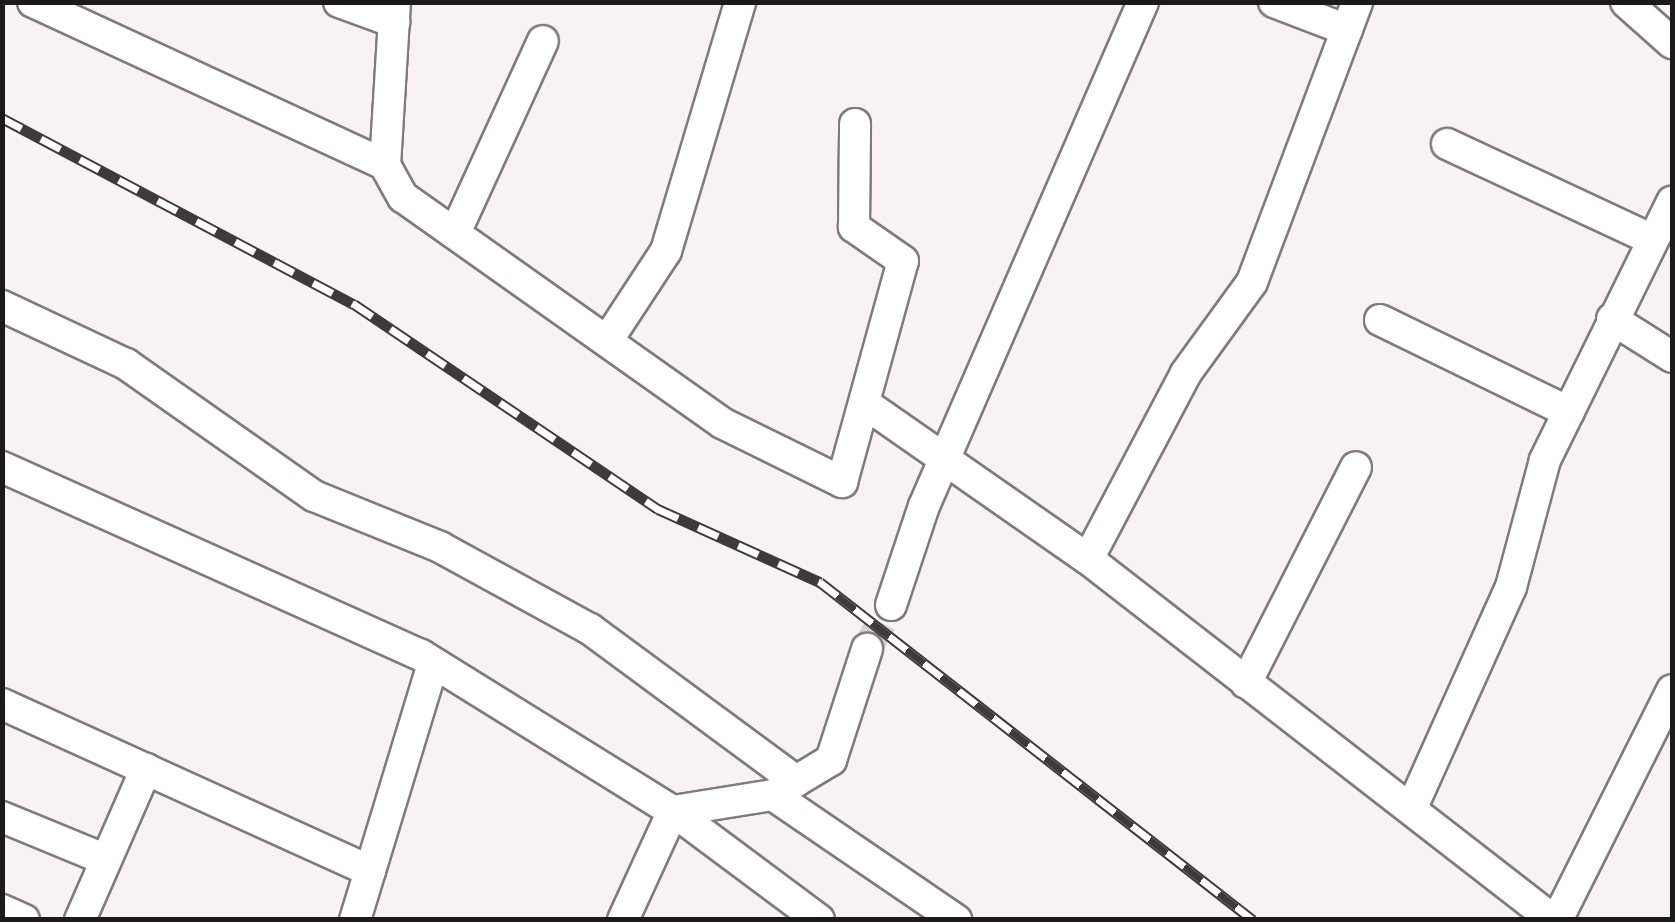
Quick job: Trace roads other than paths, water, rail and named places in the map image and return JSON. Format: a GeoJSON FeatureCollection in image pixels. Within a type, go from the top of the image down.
{"type":"FeatureCollection","features":[{"type":"Feature","properties":{"kind":"street"},"geometry":{"type":"LineString","coordinates":[[33,2],[385,165]]}},
{"type":"Feature","properties":{"kind":"street"},"geometry":{"type":"LineString","coordinates":[[339,2],[394,12],[385,165],[403,197],[609,338],[722,423],[842,482],[867,405],[903,261],[854,227],[855,124]]}},
{"type":"Feature","properties":{"kind":"street"},"geometry":{"type":"LineString","coordinates":[[609,338],[666,252],[740,2]]}},
{"type":"Feature","properties":{"kind":"street"},"geometry":{"type":"LineString","coordinates":[[891,605],[924,506],[1143,2]]}},
{"type":"Feature","properties":{"kind":"street"},"geometry":{"type":"LineString","coordinates":[[1088,558],[1186,373],[1252,282],[1352,16],[1274,2]]}},
{"type":"Feature","properties":{"kind":"street"},"geometry":{"type":"LineString","coordinates":[[1626,2],[1672,43]]}},
{"type":"Feature","properties":{"kind":"street"},"geometry":{"type":"LineString","coordinates":[[454,233],[543,41]]}},
{"type":"Feature","properties":{"kind":"street"},"geometry":{"type":"LineString","coordinates":[[1448,144],[1653,240]]}},
{"type":"Feature","properties":{"kind":"street"},"geometry":{"type":"LineString","coordinates":[[1413,806],[1511,587],[1540,477],[1612,319],[1672,202]]}},
{"type":"Feature","properties":{"kind":"street"},"geometry":{"type":"LineString","coordinates":[[2,306],[126,364],[314,496],[440,546],[590,629],[784,788],[956,920]]}},
{"type":"Feature","properties":{"kind":"street"},"geometry":{"type":"LineString","coordinates":[[1612,319],[1672,358]]}},
{"type":"Feature","properties":{"kind":"street"},"geometry":{"type":"LineString","coordinates":[[1380,320],[1569,412]]}},
{"type":"Feature","properties":{"kind":"street"},"geometry":{"type":"LineString","coordinates":[[867,405],[947,454],[1088,558],[1246,683],[1413,806],[1555,920],[1672,690]]}},
{"type":"Feature","properties":{"kind":"street"},"geometry":{"type":"LineString","coordinates":[[2,467],[434,664],[673,811],[819,920]]}},
{"type":"Feature","properties":{"kind":"street"},"geometry":{"type":"LineString","coordinates":[[1246,683],[1356,467]]}},
{"type":"Feature","properties":{"kind":"street"},"geometry":{"type":"LineString","coordinates":[[673,811],[784,788],[830,760],[867,648]]}},
{"type":"Feature","properties":{"kind":"street"},"geometry":{"type":"LineString","coordinates":[[355,920],[434,664]]}},
{"type":"Feature","properties":{"kind":"street"},"geometry":{"type":"LineString","coordinates":[[2,704],[370,871]]}},
{"type":"Feature","properties":{"kind":"street"},"geometry":{"type":"LineString","coordinates":[[80,920],[146,769]]}},
{"type":"Feature","properties":{"kind":"street"},"geometry":{"type":"LineString","coordinates":[[622,920],[673,811]]}},
{"type":"Feature","properties":{"kind":"street"},"geometry":{"type":"LineString","coordinates":[[2,817],[104,859]]}},
{"type":"Feature","properties":{"kind":"street"},"geometry":{"type":"LineString","coordinates":[[2,910],[24,920]]}},
{"type":"Feature","properties":{"kind":"tunnel"},"geometry":{"type":"LineString","coordinates":[[867,649],[891,605]]}},
{"type":"Feature","properties":{"kind":"railway"},"geometry":{"type":"LineString","coordinates":[[2,118],[354,304],[658,509],[820,582],[1253,920]]}}]}
